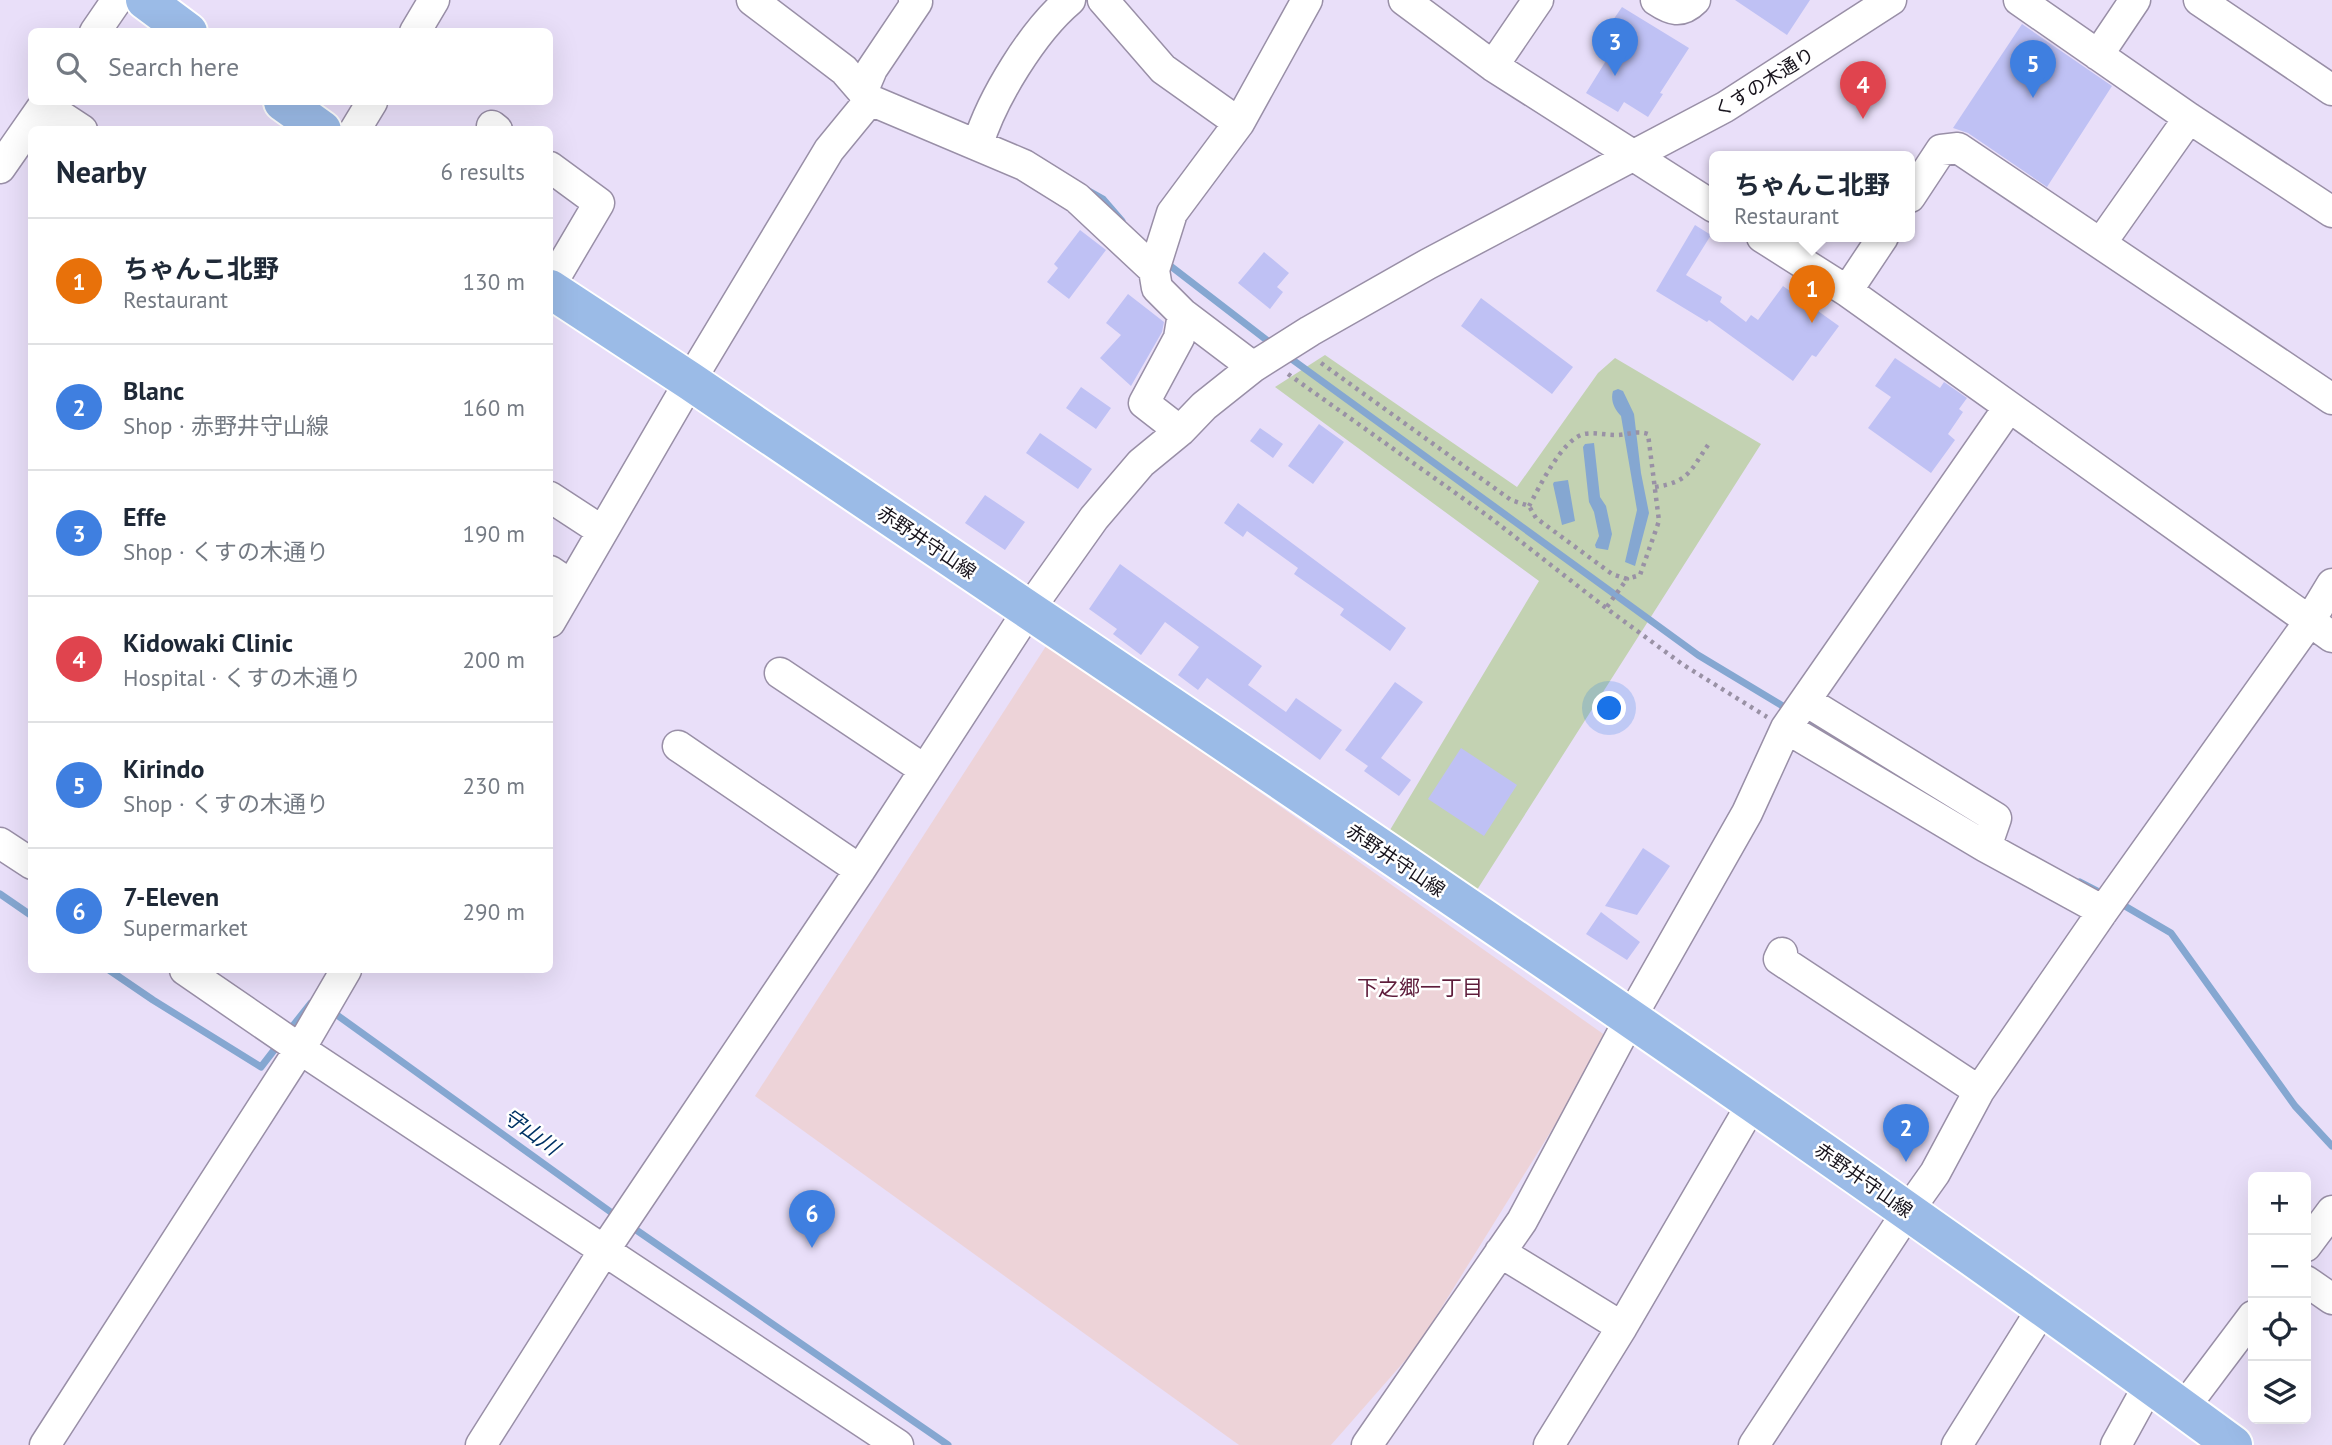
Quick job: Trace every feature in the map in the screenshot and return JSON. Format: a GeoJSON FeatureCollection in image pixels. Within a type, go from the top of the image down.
{"type":"FeatureCollection","features":[{"type":"Feature","properties":{"kind":"main road"},"geometry":{"type":"LineString","coordinates":[[145,0],[183,28]]}},
{"type":"Feature","properties":{"kind":"main road"},"geometry":{"type":"LineString","coordinates":[[288,105],[317,126]]}},
{"type":"Feature","properties":{"kind":"main road","name":"赤野井守山線"},"geometry":{"type":"LineString","coordinates":[[553,289],[1630,1019],[2044,1306],[2233,1445]]}},
{"type":"Feature","properties":{"kind":"street"},"geometry":{"type":"LineString","coordinates":[[98,28],[117,0]]}},
{"type":"Feature","properties":{"kind":"street"},"geometry":{"type":"LineString","coordinates":[[417,28],[434,0]]}},
{"type":"Feature","properties":{"kind":"street"},"geometry":{"type":"LineString","coordinates":[[752,0],[869,86],[982,134],[1024,165],[1077,198],[1156,261]]}},
{"type":"Feature","properties":{"kind":"street"},"geometry":{"type":"LineString","coordinates":[[553,609],[560,578],[602,531],[869,86],[917,2],[914,0]]}},
{"type":"Feature","properties":{"kind":"street"},"geometry":{"type":"LineString","coordinates":[[982,134],[1023,58],[1051,16],[1070,0]]}},
{"type":"Feature","properties":{"kind":"street"},"geometry":{"type":"LineString","coordinates":[[1103,0],[1163,69],[1239,123]]}},
{"type":"Feature","properties":{"kind":"street"},"geometry":{"type":"LineString","coordinates":[[1260,362],[1183,313],[1157,288],[1156,261],[1172,213],[1239,123],[1307,0]]}},
{"type":"Feature","properties":{"kind":"street"},"geometry":{"type":"LineString","coordinates":[[1404,0],[1493,66],[1709,204]]}},
{"type":"Feature","properties":{"kind":"street"},"geometry":{"type":"LineString","coordinates":[[1493,66],[1538,0]]}},
{"type":"Feature","properties":{"kind":"street"},"geometry":{"type":"LineString","coordinates":[[1656,0],[1670,9],[1679,10],[1695,0]]}},
{"type":"Feature","properties":{"kind":"street","name":"くすの木通り"},"geometry":{"type":"LineString","coordinates":[[481,1445],[606,1249],[860,870],[1028,611],[1113,495],[1140,463],[1180,431],[1204,406],[1260,362],[1310,331],[1428,264],[1726,107],[1891,0]]}},
{"type":"Feature","properties":{"kind":"street"},"geometry":{"type":"LineString","coordinates":[[2019,0],[2189,118],[2332,212]]}},
{"type":"Feature","properties":{"kind":"street"},"geometry":{"type":"LineString","coordinates":[[2098,55],[2134,0]]}},
{"type":"Feature","properties":{"kind":"street"},"geometry":{"type":"LineString","coordinates":[[2199,0],[2332,90]]}},
{"type":"Feature","properties":{"kind":"street"},"geometry":{"type":"LineString","coordinates":[[29,126],[44,105]]}},
{"type":"Feature","properties":{"kind":"street"},"geometry":{"type":"LineString","coordinates":[[48,105],[77,126]]}},
{"type":"Feature","properties":{"kind":"street"},"geometry":{"type":"LineString","coordinates":[[357,126],[370,105]]}},
{"type":"Feature","properties":{"kind":"street"},"geometry":{"type":"LineString","coordinates":[[2101,243],[2189,118]]}},
{"type":"Feature","properties":{"kind":"street"},"geometry":{"type":"LineString","coordinates":[[0,168],[28,128]]}},
{"type":"Feature","properties":{"kind":"street"},"geometry":{"type":"LineString","coordinates":[[1915,189],[1941,150],[1958,148],[2332,399]]}},
{"type":"Feature","properties":{"kind":"street"},"geometry":{"type":"LineString","coordinates":[[553,169],[599,203],[553,282]]}},
{"type":"Feature","properties":{"kind":"street"},"geometry":{"type":"LineString","coordinates":[[1770,242],[1847,291],[2321,629]]}},
{"type":"Feature","properties":{"kind":"street"},"geometry":{"type":"LineString","coordinates":[[1847,291],[1880,242]]}},
{"type":"Feature","properties":{"kind":"street"},"geometry":{"type":"LineString","coordinates":[[1180,431],[1144,403],[1179,338],[1183,313]]}},
{"type":"Feature","properties":{"kind":"street"},"geometry":{"type":"LineString","coordinates":[[1367,1445],[1522,1221],[1630,1019],[1747,813],[1786,728],[2009,407]]}},
{"type":"Feature","properties":{"kind":"street"},"geometry":{"type":"LineString","coordinates":[[553,499],[602,531]]}},
{"type":"Feature","properties":{"kind":"street"},"geometry":{"type":"LineString","coordinates":[[1754,1445],[1908,1211],[1936,1173],[1979,1091],[2103,911],[2321,629],[2332,584]]}},
{"type":"Feature","properties":{"kind":"street"},"geometry":{"type":"LineString","coordinates":[[780,673],[925,770]]}},
{"type":"Feature","properties":{"kind":"street"},"geometry":{"type":"LineString","coordinates":[[1806,701],[1908,783]]}},
{"type":"Feature","properties":{"kind":"street"},"geometry":{"type":"LineString","coordinates":[[1786,728],[1908,783],[1996,817],[1986,847],[2103,911]]}},
{"type":"Feature","properties":{"kind":"street"},"geometry":{"type":"LineString","coordinates":[[678,746],[860,870]]}},
{"type":"Feature","properties":{"kind":"street"},"geometry":{"type":"LineString","coordinates":[[0,842],[28,861]]}},
{"type":"Feature","properties":{"kind":"street"},"geometry":{"type":"LineString","coordinates":[[1782,953],[1779,958],[1979,1091]]}},
{"type":"Feature","properties":{"kind":"street"},"geometry":{"type":"LineString","coordinates":[[189,973],[898,1445]]}},
{"type":"Feature","properties":{"kind":"street"},"geometry":{"type":"LineString","coordinates":[[45,1445],[300,1049],[344,973]]}},
{"type":"Feature","properties":{"kind":"street"},"geometry":{"type":"LineString","coordinates":[[1560,1441],[1622,1327],[1752,1104]]}},
{"type":"Feature","properties":{"kind":"street"},"geometry":{"type":"LineString","coordinates":[[2311,1239],[2332,1211]]}},
{"type":"Feature","properties":{"kind":"street"},"geometry":{"type":"LineString","coordinates":[[1500,1252],[1622,1327]]}},
{"type":"Feature","properties":{"kind":"street"},"geometry":{"type":"LineString","coordinates":[[2311,1284],[2332,1299]]}},
{"type":"Feature","properties":{"kind":"street"},"geometry":{"type":"LineString","coordinates":[[1956,1445],[2044,1306]]}},
{"type":"Feature","properties":{"kind":"street"},"geometry":{"type":"LineString","coordinates":[[2183,1409],[2248,1323]]}},
{"type":"Feature","properties":{"kind":"street"},"geometry":{"type":"LineString","coordinates":[[2116,1445],[2150,1384]]}},
{"type":"Feature","properties":{"kind":"path"},"geometry":{"type":"LineString","coordinates":[[1260,362],[1492,519],[1682,664],[1786,728]]}},
{"type":"Feature","properties":{"kind":"path"},"geometry":{"type":"LineString","coordinates":[[1321,363],[1511,500],[1529,506],[1536,518],[1612,574],[1627,579],[1640,575],[1659,521],[1648,434],[1596,433],[1582,434],[1574,438],[1544,477],[1529,506]]}},
{"type":"Feature","properties":{"kind":"path"},"geometry":{"type":"LineString","coordinates":[[1655,487],[1686,478],[1708,445]]}},
{"type":"Feature","properties":{"kind":"path"},"geometry":{"type":"LineString","coordinates":[[1608,606],[1627,579]]}},
{"type":"Feature","properties":{"kind":"shaded area"},"geometry":{"type":"Polygon","coordinates":[[[1048,643],[1609,1038],[1417,1347],[1331,1445],[1239,1445],[755,1096],[1048,643]]]}},
{"type":"Feature","properties":{"kind":"green space"},"geometry":{"type":"Polygon","coordinates":[[[1325,355],[1517,487],[1598,373],[1615,358],[1761,444],[1475,893],[1387,835],[1539,581],[1275,387],[1325,355]]]}},
{"type":"Feature","properties":{"kind":"water"},"geometry":{"type":"Polygon","coordinates":[[[1613,391],[1623,391],[1634,414],[1649,513],[1635,566],[1625,562],[1637,510],[1621,416],[1613,402],[1613,391]]]}},
{"type":"Feature","properties":{"kind":"water"},"geometry":{"type":"Polygon","coordinates":[[[1594,443],[1600,497],[1606,506],[1612,534],[1608,550],[1596,548],[1599,536],[1589,502],[1583,447],[1585,444],[1594,443]]]}},
{"type":"Feature","properties":{"kind":"water"},"geometry":{"type":"Polygon","coordinates":[[[1568,480],[1575,521],[1562,525],[1553,484],[1568,480]]]}},
{"type":"Feature","properties":{"kind":"building"},"geometry":{"type":"Polygon","coordinates":[[[1735,0],[1810,0],[1787,35],[1735,0]]]}},
{"type":"Feature","properties":{"kind":"building"},"geometry":{"type":"Polygon","coordinates":[[[1622,7],[1689,48],[1648,117],[1624,102],[1618,112],[1586,93],[1612,51],[1598,42],[1622,7]]]}},
{"type":"Feature","properties":{"kind":"building"},"geometry":{"type":"Polygon","coordinates":[[[2022,24],[2112,86],[2047,187],[1968,133],[1953,128],[2022,24]]]}},
{"type":"Feature","properties":{"kind":"building"},"geometry":{"type":"Polygon","coordinates":[[[1695,225],[1709,234],[1709,238],[1686,275],[1722,297],[1720,302],[1746,322],[1751,315],[1758,320],[1783,286],[1839,326],[1816,357],[1812,355],[1793,381],[1709,320],[1707,322],[1656,291],[1695,225]]]}},
{"type":"Feature","properties":{"kind":"building"},"geometry":{"type":"Polygon","coordinates":[[[1080,230],[1106,250],[1069,299],[1047,282],[1058,268],[1054,264],[1080,230]]]}},
{"type":"Feature","properties":{"kind":"building"},"geometry":{"type":"Polygon","coordinates":[[[1264,252],[1289,273],[1277,287],[1283,292],[1270,309],[1238,283],[1264,252]]]}},
{"type":"Feature","properties":{"kind":"building"},"geometry":{"type":"Polygon","coordinates":[[[1128,294],[1164,322],[1162,332],[1131,386],[1100,358],[1121,335],[1106,323],[1128,294]]]}},
{"type":"Feature","properties":{"kind":"building"},"geometry":{"type":"Polygon","coordinates":[[[1481,298],[1573,367],[1552,394],[1461,326],[1481,298]]]}},
{"type":"Feature","properties":{"kind":"building"},"geometry":{"type":"Polygon","coordinates":[[[1895,358],[1940,388],[1944,382],[1967,398],[1959,409],[1963,412],[1948,434],[1955,440],[1931,473],[1868,428],[1891,397],[1875,386],[1895,358]]]}},
{"type":"Feature","properties":{"kind":"building"},"geometry":{"type":"Polygon","coordinates":[[[1081,387],[1111,408],[1096,429],[1066,408],[1081,387]]]}},
{"type":"Feature","properties":{"kind":"building"},"geometry":{"type":"Polygon","coordinates":[[[1319,424],[1344,442],[1313,484],[1288,466],[1319,424]]]}},
{"type":"Feature","properties":{"kind":"building"},"geometry":{"type":"Polygon","coordinates":[[[1260,428],[1283,444],[1273,458],[1250,441],[1260,428]]]}},
{"type":"Feature","properties":{"kind":"building"},"geometry":{"type":"Polygon","coordinates":[[[1040,433],[1092,469],[1078,489],[1026,453],[1040,433]]]}},
{"type":"Feature","properties":{"kind":"building"},"geometry":{"type":"Polygon","coordinates":[[[985,495],[1025,522],[1005,550],[965,523],[985,495]]]}},
{"type":"Feature","properties":{"kind":"building"},"geometry":{"type":"Polygon","coordinates":[[[1238,503],[1406,628],[1390,651],[1340,615],[1344,609],[1294,574],[1298,568],[1247,531],[1243,537],[1224,523],[1238,503]]]}},
{"type":"Feature","properties":{"kind":"building"},"geometry":{"type":"Polygon","coordinates":[[[1120,564],[1262,666],[1248,685],[1286,712],[1296,698],[1342,730],[1320,760],[1207,678],[1198,690],[1178,675],[1199,647],[1165,622],[1141,655],[1113,634],[1117,629],[1089,609],[1120,564]]]}},
{"type":"Feature","properties":{"kind":"building"},"geometry":{"type":"Polygon","coordinates":[[[1395,682],[1423,702],[1381,758],[1411,780],[1399,796],[1364,771],[1368,766],[1345,750],[1395,682]]]}},
{"type":"Feature","properties":{"kind":"building"},"geometry":{"type":"Polygon","coordinates":[[[1461,748],[1517,785],[1484,836],[1428,799],[1461,748]]]}},
{"type":"Feature","properties":{"kind":"building"},"geometry":{"type":"Polygon","coordinates":[[[1643,848],[1670,866],[1637,915],[1605,906],[1643,848]]]}},
{"type":"Feature","properties":{"kind":"building"},"geometry":{"type":"Polygon","coordinates":[[[1601,912],[1640,942],[1627,960],[1586,934],[1601,912]]]}},
{"type":"Feature","properties":{"kind":"waterway"},"geometry":{"type":"LineString","coordinates":[[1087,190],[1103,199],[1122,221]]}},
{"type":"Feature","properties":{"kind":"waterway"},"geometry":{"type":"LineString","coordinates":[[1164,261],[1273,345]]}},
{"type":"Feature","properties":{"kind":"waterway"},"geometry":{"type":"LineString","coordinates":[[1286,355],[1698,655],[1791,711]]}},
{"type":"Feature","properties":{"kind":"waterway"},"geometry":{"type":"LineString","coordinates":[[1801,717],[1870,761]]}},
{"type":"Feature","properties":{"kind":"waterway"},"geometry":{"type":"LineString","coordinates":[[2080,882],[2107,896]]}},
{"type":"Feature","properties":{"kind":"waterway","name":"守山川"},"geometry":{"type":"LineString","coordinates":[[0,894],[28,913]]}},
{"type":"Feature","properties":{"kind":"waterway"},"geometry":{"type":"LineString","coordinates":[[2118,902],[2171,933],[2295,1106],[2332,1146]]}},
{"type":"Feature","properties":{"kind":"waterway","name":"守山川"},"geometry":{"type":"LineString","coordinates":[[113,973],[261,1067],[278,1045]]}},
{"type":"Feature","properties":{"kind":"waterway","name":"守山川"},"geometry":{"type":"LineString","coordinates":[[288,1032],[311,1003]]}},
{"type":"Feature","properties":{"kind":"waterway","name":"守山川"},"geometry":{"type":"LineString","coordinates":[[330,1010],[619,1218]]}},
{"type":"Feature","properties":{"kind":"waterway","name":"守山川"},"geometry":{"type":"LineString","coordinates":[[629,1225],[948,1445]]}},
{"type":"Feature","properties":{"kind":"place","name":"Effe"},"geometry":{"type":"Point","coordinates":[1615,76]}},
{"type":"Feature","properties":{"kind":"place","name":"Kirindo"},"geometry":{"type":"Point","coordinates":[2033,98]}},
{"type":"Feature","properties":{"kind":"place","name":"Kidowaki Clinic"},"geometry":{"type":"Point","coordinates":[1863,119]}},
{"type":"Feature","properties":{"kind":"place","name":"ちゃんこ北野"},"geometry":{"type":"Point","coordinates":[1812,323]}},
{"type":"Feature","properties":{"kind":"place","name":"Blanc"},"geometry":{"type":"Point","coordinates":[1906,1162]}},
{"type":"Feature","properties":{"kind":"place","name":"7-Eleven"},"geometry":{"type":"Point","coordinates":[812,1248]}},
{"type":"Feature","properties":{"kind":"district","name":"下之郷一丁目"},"geometry":{"type":"Point","coordinates":[1420,988]}}]}
